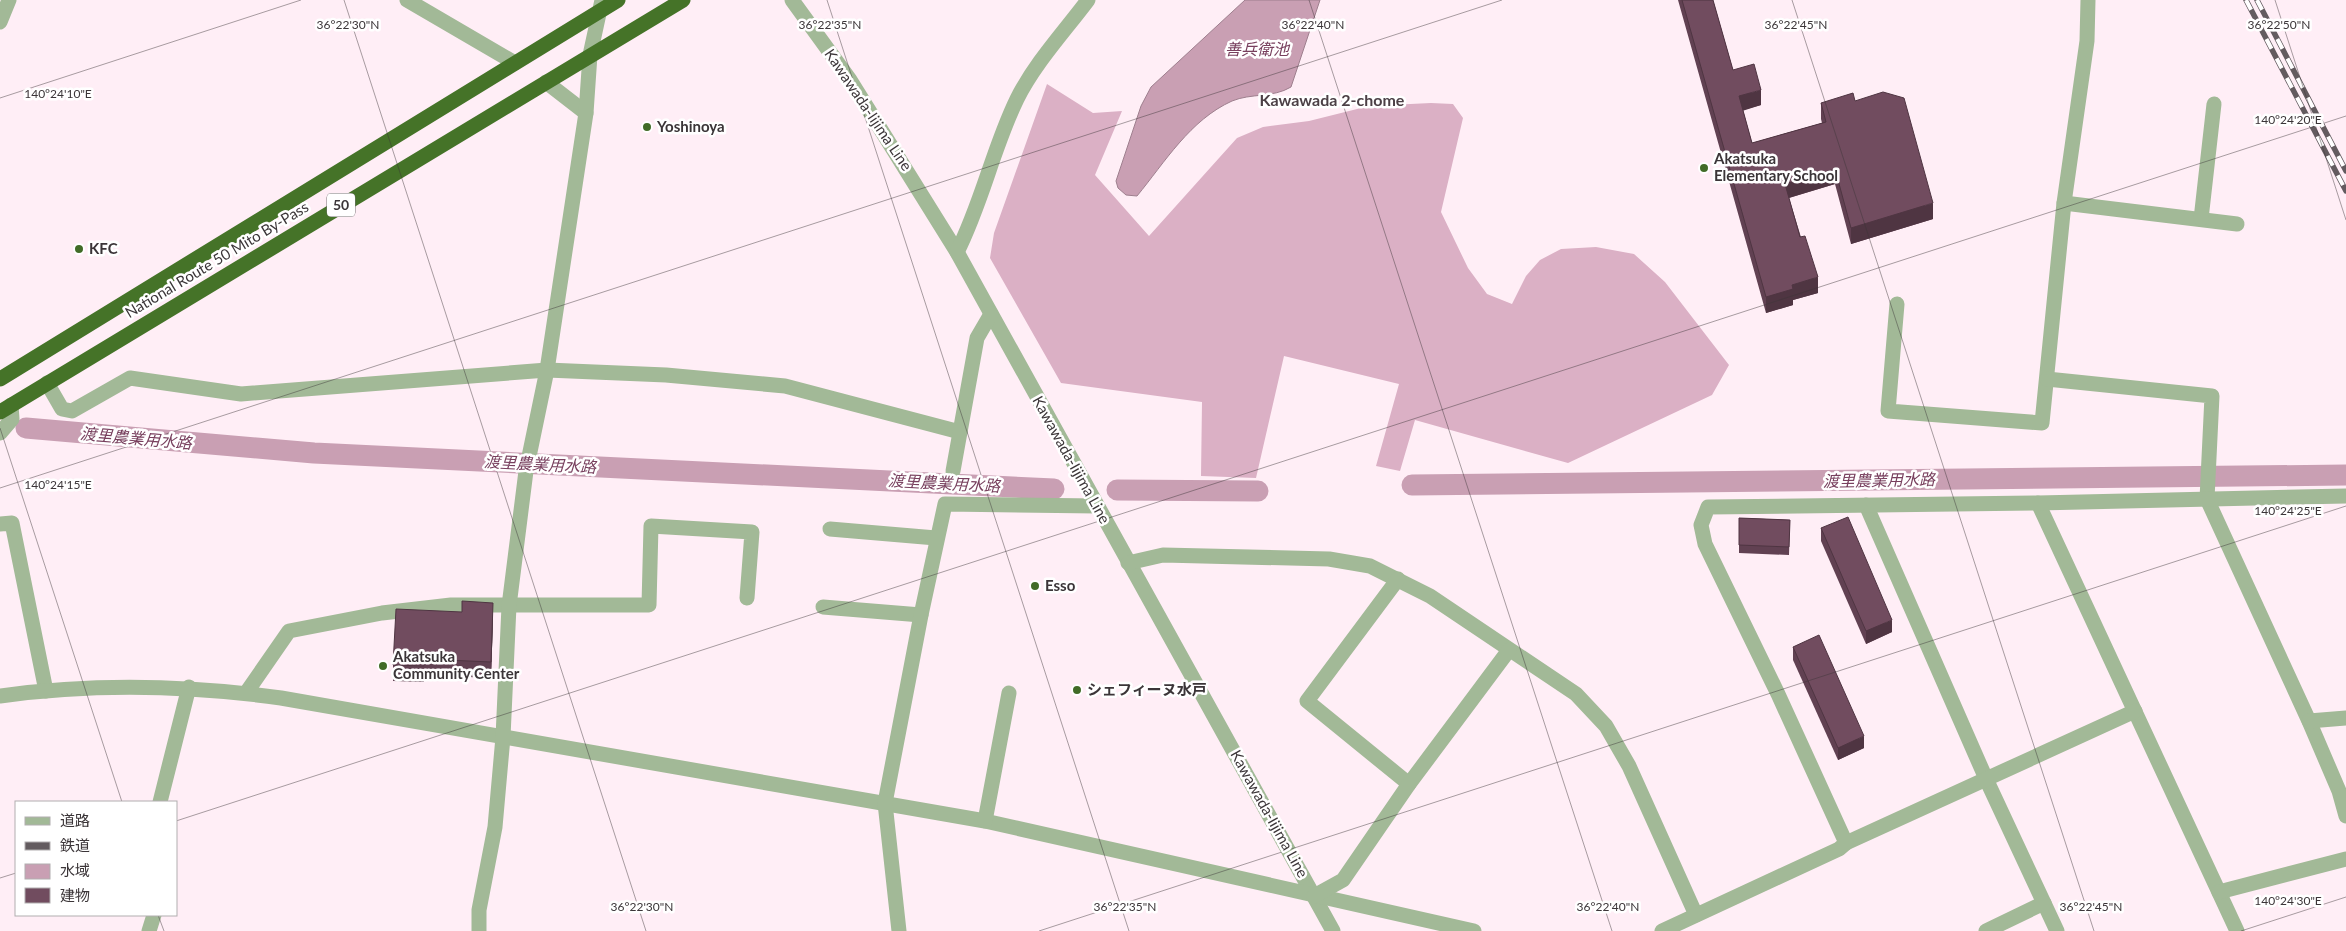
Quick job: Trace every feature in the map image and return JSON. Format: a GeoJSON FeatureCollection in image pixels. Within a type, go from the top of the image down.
{"type":"FeatureCollection","features":[{"type":"Feature","properties":{"kind":"highway","name":"National Route 50 Mito By-Pass"},"geometry":{"type":"LineString","coordinates":[[1,376],[515,63],[602,5],[618,0]]}},
{"type":"Feature","properties":{"kind":"highway","name":"National Route 50 Mito By-Pass"},"geometry":{"type":"LineString","coordinates":[[6,408],[683,0]]}},
{"type":"Feature","properties":{"kind":"street"},"geometry":{"type":"LineString","coordinates":[[0,22],[9,0]]}},
{"type":"Feature","properties":{"kind":"street"},"geometry":{"type":"LineString","coordinates":[[407,0],[515,63]]}},
{"type":"Feature","properties":{"kind":"street","name":"Kawawada-Iijima Line"},"geometry":{"type":"LineString","coordinates":[[792,0],[859,95],[957,252],[1096,506],[1334,931]]}},
{"type":"Feature","properties":{"kind":"street"},"geometry":{"type":"LineString","coordinates":[[957,252],[968,231],[1016,100],[1029,78],[1088,0]]}},
{"type":"Feature","properties":{"kind":"street"},"geometry":{"type":"LineString","coordinates":[[1896,304],[1888,411],[2042,423],[2064,203],[2087,41],[2088,0]]}},
{"type":"Feature","properties":{"kind":"street"},"geometry":{"type":"LineString","coordinates":[[479,931],[479,910],[495,827],[503,737],[509,606],[526,471],[547,370],[586,113],[590,55],[602,5]]}},
{"type":"Feature","properties":{"kind":"street"},"geometry":{"type":"LineString","coordinates":[[546,82],[586,113]]}},
{"type":"Feature","properties":{"kind":"street"},"geometry":{"type":"LineString","coordinates":[[2201,219],[2214,104]]}},
{"type":"Feature","properties":{"kind":"street"},"geometry":{"type":"LineString","coordinates":[[2064,203],[2237,224]]}},
{"type":"Feature","properties":{"kind":"street"},"geometry":{"type":"LineString","coordinates":[[953,471],[977,338],[991,314]]}},
{"type":"Feature","properties":{"kind":"street"},"geometry":{"type":"LineString","coordinates":[[47,383],[62,409],[72,411],[130,378],[241,394],[547,370],[666,376],[785,386],[960,432]]}},
{"type":"Feature","properties":{"kind":"street"},"geometry":{"type":"LineString","coordinates":[[2047,379],[2212,396],[2207,499],[2308,721],[2338,791],[2346,816]]}},
{"type":"Feature","properties":{"kind":"street"},"geometry":{"type":"LineString","coordinates":[[0,433],[12,419],[6,408]]}},
{"type":"Feature","properties":{"kind":"street"},"geometry":{"type":"LineString","coordinates":[[1846,844],[1778,694],[1704,544],[1701,525],[1708,508],[2346,496]]}},
{"type":"Feature","properties":{"kind":"street"},"geometry":{"type":"LineString","coordinates":[[2038,503],[2237,931]]}},
{"type":"Feature","properties":{"kind":"street"},"geometry":{"type":"LineString","coordinates":[[899,931],[885,803],[936,538],[945,504],[1096,506]]}},
{"type":"Feature","properties":{"kind":"street"},"geometry":{"type":"LineString","coordinates":[[1866,505],[1987,781],[2057,931]]}},
{"type":"Feature","properties":{"kind":"street"},"geometry":{"type":"LineString","coordinates":[[0,524],[12,523],[46,691]]}},
{"type":"Feature","properties":{"kind":"street"},"geometry":{"type":"LineString","coordinates":[[246,693],[289,631],[382,614],[451,605],[649,605],[651,526],[752,532],[746,598]]}},
{"type":"Feature","properties":{"kind":"street"},"geometry":{"type":"LineString","coordinates":[[830,529],[936,538]]}},
{"type":"Feature","properties":{"kind":"street"},"geometry":{"type":"LineString","coordinates":[[1128,563],[1163,554],[1329,559],[1370,566],[1430,596],[1576,694],[1606,726],[1629,766],[1696,915]]}},
{"type":"Feature","properties":{"kind":"street"},"geometry":{"type":"LineString","coordinates":[[1398,579],[1307,701],[1409,784]]}},
{"type":"Feature","properties":{"kind":"street"},"geometry":{"type":"LineString","coordinates":[[823,607],[921,615]]}},
{"type":"Feature","properties":{"kind":"street"},"geometry":{"type":"LineString","coordinates":[[1314,896],[1343,880],[1409,784],[1509,650]]}},
{"type":"Feature","properties":{"kind":"street"},"geometry":{"type":"LineString","coordinates":[[0,696],[46,691],[124,687],[189,687],[246,693],[985,821],[1474,931]]}},
{"type":"Feature","properties":{"kind":"street"},"geometry":{"type":"LineString","coordinates":[[160,801],[189,687]]}},
{"type":"Feature","properties":{"kind":"street"},"geometry":{"type":"LineString","coordinates":[[985,821],[1009,693]]}},
{"type":"Feature","properties":{"kind":"street"},"geometry":{"type":"LineString","coordinates":[[1662,931],[2135,711]]}},
{"type":"Feature","properties":{"kind":"street"},"geometry":{"type":"LineString","coordinates":[[2308,721],[2346,718]]}},
{"type":"Feature","properties":{"kind":"street"},"geometry":{"type":"LineString","coordinates":[[2219,892],[2346,859]]}},
{"type":"Feature","properties":{"kind":"street"},"geometry":{"type":"LineString","coordinates":[[1986,931],[2044,903]]}},
{"type":"Feature","properties":{"kind":"street"},"geometry":{"type":"LineString","coordinates":[[148,931],[154,916]]}},
{"type":"Feature","properties":{"kind":"shaded area"},"geometry":{"type":"Polygon","coordinates":[[[1047,84],[1093,113],[1122,111],[1095,175],[1149,236],[1237,138],[1263,127],[1309,121],[1369,106],[1431,103],[1453,104],[1463,118],[1441,212],[1468,268],[1487,294],[1512,304],[1526,276],[1540,260],[1561,249],[1596,247],[1634,254],[1665,282],[1729,365],[1712,395],[1568,463],[1415,420],[1400,471],[1376,466],[1399,384],[1284,356],[1256,478],[1201,476],[1202,402],[1061,383],[990,258],[994,233],[1047,84]]]}},
{"type":"Feature","properties":{"kind":"water","name":"善兵衛池"},"geometry":{"type":"Polygon","coordinates":[[[1245,0],[1320,0],[1291,87],[1277,93],[1232,101],[1217,109],[1203,119],[1179,143],[1137,196],[1126,195],[1118,188],[1116,181],[1141,106],[1151,87],[1245,0]]]}},
{"type":"Feature","properties":{"kind":"building"},"geometry":{"type":"Polygon","coordinates":[[[1682,0],[1713,0],[1733,70],[1754,64],[1761,90],[1739,96],[1752,143],[1826,122],[1821,103],[1853,93],[1855,101],[1883,92],[1904,98],[1933,203],[1851,228],[1835,169],[1785,184],[1800,237],[1805,236],[1818,277],[1792,285],[1793,289],[1766,297],[1682,0]]]}},
{"type":"Feature","properties":{"kind":"building"},"geometry":{"type":"Polygon","coordinates":[[[1848,517],[1892,620],[1866,631],[1821,528],[1848,517]]]}},
{"type":"Feature","properties":{"kind":"building"},"geometry":{"type":"Polygon","coordinates":[[[1739,518],[1790,520],[1789,547],[1739,545],[1739,518]]]}},
{"type":"Feature","properties":{"kind":"building"},"geometry":{"type":"Polygon","coordinates":[[[462,601],[493,603],[491,662],[424,659],[424,666],[393,665],[396,609],[462,612],[462,601]]]}},
{"type":"Feature","properties":{"kind":"building"},"geometry":{"type":"Polygon","coordinates":[[[1819,635],[1864,736],[1838,748],[1793,647],[1819,635]]]}},
{"type":"Feature","properties":{"kind":"waterway","name":"渡里農業用水路"},"geometry":{"type":"LineString","coordinates":[[26,428],[314,453],[1054,489]]}},
{"type":"Feature","properties":{"kind":"waterway","name":"渡里農業用水路"},"geometry":{"type":"LineString","coordinates":[[1412,485],[2346,475]]}},
{"type":"Feature","properties":{"kind":"waterway","name":"渡里農業用水路"},"geometry":{"type":"LineString","coordinates":[[1117,490],[1258,491]]}},
{"type":"Feature","properties":{"kind":"railway"},"geometry":{"type":"LineString","coordinates":[[2246,0],[2346,191]]}},
{"type":"Feature","properties":{"kind":"railway"},"geometry":{"type":"LineString","coordinates":[[2257,0],[2346,171]]}},
{"type":"Feature","properties":{"kind":"place","name":"Yoshinoya"},"geometry":{"type":"Point","coordinates":[647,127]}},
{"type":"Feature","properties":{"kind":"place","name":"Akatsuka Elementary School"},"geometry":{"type":"Point","coordinates":[1704,168]}},
{"type":"Feature","properties":{"kind":"place","name":"KFC"},"geometry":{"type":"Point","coordinates":[79,249]}},
{"type":"Feature","properties":{"kind":"place","name":"Esso"},"geometry":{"type":"Point","coordinates":[1035,586]}},
{"type":"Feature","properties":{"kind":"place","name":"Akatsuka Community Center"},"geometry":{"type":"Point","coordinates":[383,666]}},
{"type":"Feature","properties":{"kind":"place","name":"シェフィーヌ水戸"},"geometry":{"type":"Point","coordinates":[1077,690]}},
{"type":"Feature","properties":{"kind":"district","name":"Kawawada 2-chome"},"geometry":{"type":"Point","coordinates":[1332,100]}}]}
